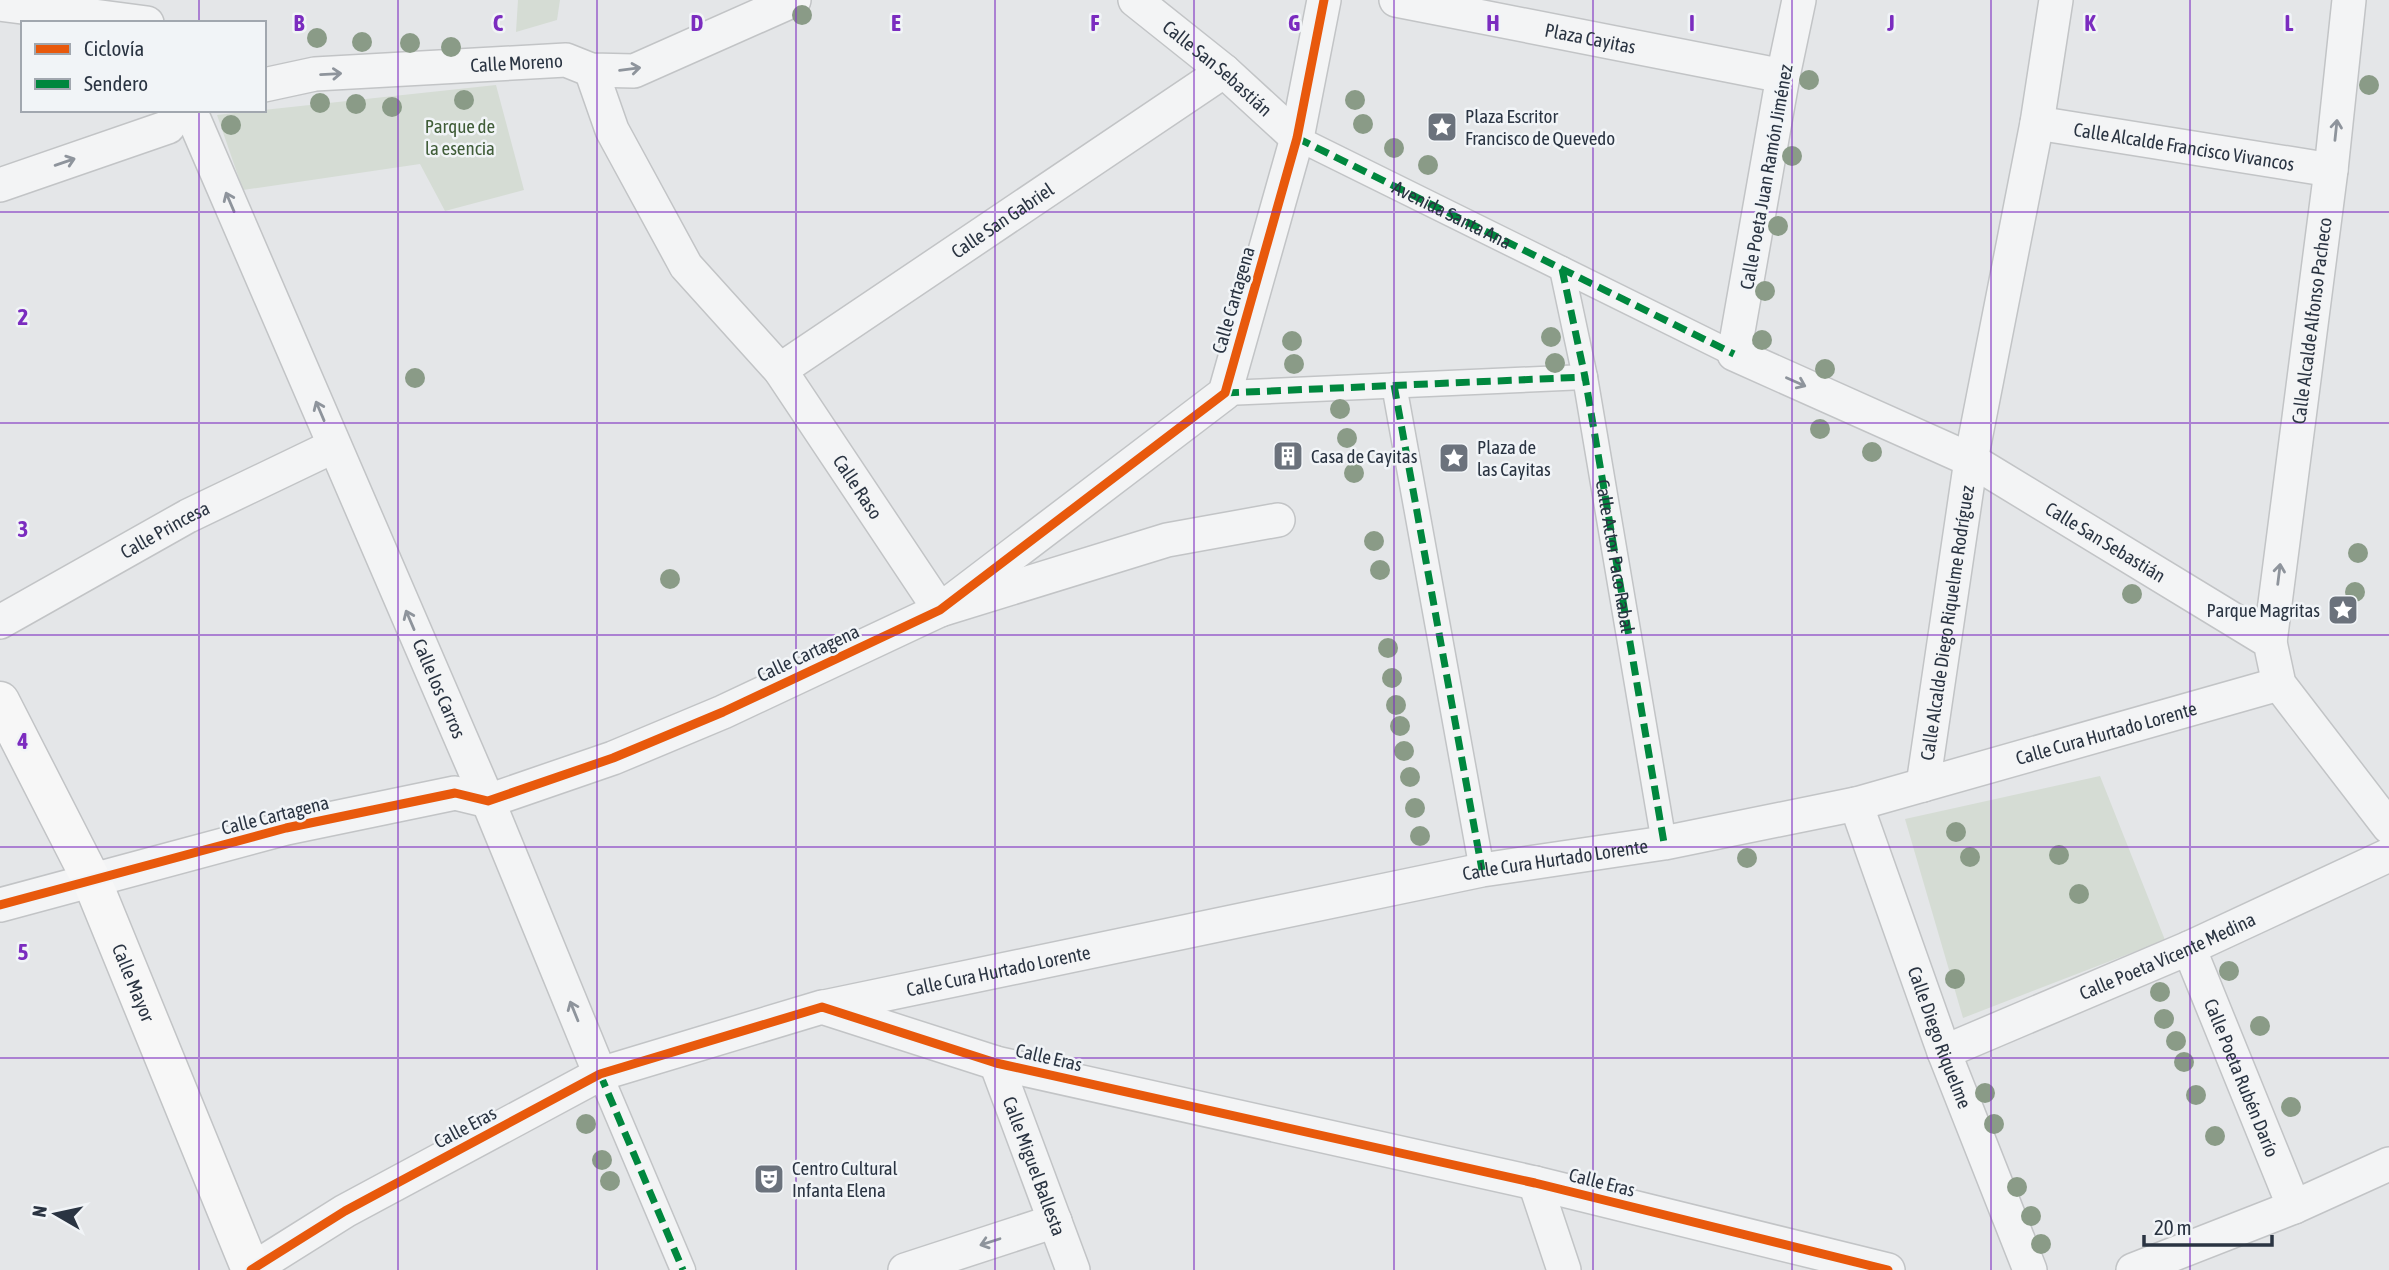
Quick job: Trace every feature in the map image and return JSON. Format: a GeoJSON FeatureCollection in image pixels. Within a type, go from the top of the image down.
{"type":"FeatureCollection","features":[{"type":"Feature","properties":{"kind":"main road","name":"Calle Mayor"},"geometry":{"type":"LineString","coordinates":[[0,701],[92,881],[251,1270]]}},
{"type":"Feature","properties":{"kind":"street","name":"Calle Moreno"},"geometry":{"type":"LineString","coordinates":[[266,85],[315,75],[566,60],[591,70],[634,71],[794,0]]}},
{"type":"Feature","properties":{"kind":"street","name":"Calle San Sebastián"},"geometry":{"type":"LineString","coordinates":[[1135,0],[1224,71],[1297,138]]}},
{"type":"Feature","properties":{"kind":"street"},"geometry":{"type":"LineString","coordinates":[[1297,138],[1324,0]]}},
{"type":"Feature","properties":{"kind":"street","name":"Plaza Cayitas"},"geometry":{"type":"LineString","coordinates":[[1396,0],[1783,76]]}},
{"type":"Feature","properties":{"kind":"street","name":"Calle Poeta Juan Ramón Jiménez"},"geometry":{"type":"LineString","coordinates":[[1734,354],[1799,0]]}},
{"type":"Feature","properties":{"kind":"street","name":"Calle Alcalde Diego Riquelme Rodríguez"},"geometry":{"type":"LineString","coordinates":[[1923,785],[1971,460],[2037,122],[2056,0]]}},
{"type":"Feature","properties":{"kind":"street","name":"Calle Alcalde Alfonso Pacheco"},"geometry":{"type":"LineString","coordinates":[[2270,642],[2331,170],[2349,0]]}},
{"type":"Feature","properties":{"kind":"street"},"geometry":{"type":"LineString","coordinates":[[0,4],[132,21]]}},
{"type":"Feature","properties":{"kind":"street","name":"Calle Raso"},"geometry":{"type":"LineString","coordinates":[[591,70],[612,130],[686,266],[780,370],[940,610]]}},
{"type":"Feature","properties":{"kind":"street","name":"Calle San Gabriel"},"geometry":{"type":"LineString","coordinates":[[780,370],[1224,71]]}},
{"type":"Feature","properties":{"kind":"street"},"geometry":{"type":"LineString","coordinates":[[0,185],[168,127],[179,112]]}},
{"type":"Feature","properties":{"kind":"street","name":"Calle los Carros"},"geometry":{"type":"LineString","coordinates":[[191,112],[488,801],[683,1270]]}},
{"type":"Feature","properties":{"kind":"street","name":"Calle Alcalde Francisco Vivancos"},"geometry":{"type":"LineString","coordinates":[[2037,122],[2331,170]]}},
{"type":"Feature","properties":{"kind":"street","name":"Avenida Santa Ana"},"geometry":{"type":"LineString","coordinates":[[1297,138],[1734,354]]}},
{"type":"Feature","properties":{"kind":"street","name":"Calle Cartagena"},"geometry":{"type":"LineString","coordinates":[[0,905],[286,828],[455,793],[488,801],[613,758],[723,712],[940,610],[1225,393],[1297,138]]}},
{"type":"Feature","properties":{"kind":"street","name":"Calle Actor Paco Rabal"},"geometry":{"type":"LineString","coordinates":[[1562,269],[1585,377],[1664,843]]}},
{"type":"Feature","properties":{"kind":"street","name":"Calle San Sebastián"},"geometry":{"type":"LineString","coordinates":[[1734,354],[1971,460],[2270,642]]}},
{"type":"Feature","properties":{"kind":"street"},"geometry":{"type":"LineString","coordinates":[[1225,393],[1585,377]]}},
{"type":"Feature","properties":{"kind":"street"},"geometry":{"type":"LineString","coordinates":[[1394,385],[1482,870]]}},
{"type":"Feature","properties":{"kind":"street","name":"Calle Princesa"},"geometry":{"type":"LineString","coordinates":[[0,622],[188,516],[334,446]]}},
{"type":"Feature","properties":{"kind":"street"},"geometry":{"type":"LineString","coordinates":[[940,610],[1167,540],[1278,520]]}},
{"type":"Feature","properties":{"kind":"street"},"geometry":{"type":"LineString","coordinates":[[2270,642],[2279,684],[2389,827]]}},
{"type":"Feature","properties":{"kind":"street","name":"Calle Cura Hurtado Lorente"},"geometry":{"type":"LineString","coordinates":[[822,1007],[1482,870],[1664,843],[1856,804],[2279,684]]}},
{"type":"Feature","properties":{"kind":"street","name":"Calle Diego Riquelme"},"geometry":{"type":"LineString","coordinates":[[1856,804],[1944,1052],[2030,1270]]}},
{"type":"Feature","properties":{"kind":"street","name":"Calle Poeta Vicente Medina"},"geometry":{"type":"LineString","coordinates":[[1944,1052],[2189,948],[2389,855]]}},
{"type":"Feature","properties":{"kind":"street","name":"Calle Poeta Rubén Darío"},"geometry":{"type":"LineString","coordinates":[[2189,948],[2294,1207]]}},
{"type":"Feature","properties":{"kind":"street","name":"Calle Eras"},"geometry":{"type":"LineString","coordinates":[[251,1270],[345,1212],[600,1074],[822,1007],[996,1063],[1535,1183],[1867,1268]]}},
{"type":"Feature","properties":{"kind":"street","name":"Calle Miguel Ballesta"},"geometry":{"type":"LineString","coordinates":[[996,1063],[1073,1270]]}},
{"type":"Feature","properties":{"kind":"street"},"geometry":{"type":"LineString","coordinates":[[2133,1270],[2294,1207],[2389,1164]]}},
{"type":"Feature","properties":{"kind":"street"},"geometry":{"type":"LineString","coordinates":[[1535,1183],[1564,1270]]}},
{"type":"Feature","properties":{"kind":"street"},"geometry":{"type":"LineString","coordinates":[[905,1270],[1055,1221]]}},
{"type":"Feature","properties":{"kind":"green space"},"geometry":{"type":"Polygon","coordinates":[[[518,0],[560,0],[557,20],[516,32],[518,0]]]}},
{"type":"Feature","properties":{"kind":"green space","name":"Parque de la esencia"},"geometry":{"type":"Polygon","coordinates":[[[496,85],[524,190],[445,211],[420,164],[243,190],[217,115],[266,112],[266,110],[496,85]]]}},
{"type":"Feature","properties":{"kind":"green space"},"geometry":{"type":"Polygon","coordinates":[[[2100,776],[2165,940],[1963,1018],[1905,819],[2100,776]]]}},
{"type":"Feature","properties":{"kind":"marked path"},"geometry":{"type":"LineString","coordinates":[[1297,138],[1734,354]]}},
{"type":"Feature","properties":{"kind":"marked path"},"geometry":{"type":"LineString","coordinates":[[1562,269],[1585,377],[1664,843]]}},
{"type":"Feature","properties":{"kind":"marked path"},"geometry":{"type":"LineString","coordinates":[[1225,393],[1585,377]]}},
{"type":"Feature","properties":{"kind":"marked path"},"geometry":{"type":"LineString","coordinates":[[1394,385],[1482,870]]}},
{"type":"Feature","properties":{"kind":"marked path"},"geometry":{"type":"LineString","coordinates":[[600,1074],[683,1270]]}},
{"type":"Feature","properties":{"kind":"cycle path"},"geometry":{"type":"LineString","coordinates":[[0,905],[286,828],[455,793],[488,801],[613,758],[723,712],[940,610],[1225,393],[1297,138],[1324,0]]}},
{"type":"Feature","properties":{"kind":"cycle path"},"geometry":{"type":"LineString","coordinates":[[251,1270],[345,1211],[600,1074],[822,1007],[996,1063],[1535,1183],[1888,1270]]}},
{"type":"Feature","properties":{"kind":"place","name":"Plaza Escritor Francisco de Quevedo"},"geometry":{"type":"Point","coordinates":[1442,127]}},
{"type":"Feature","properties":{"kind":"place","name":"Casa de Cayitas"},"geometry":{"type":"Point","coordinates":[1288,456]}},
{"type":"Feature","properties":{"kind":"place","name":"Plaza de las Cayitas"},"geometry":{"type":"Point","coordinates":[1454,458]}},
{"type":"Feature","properties":{"kind":"place","name":"Parque Magritas"},"geometry":{"type":"Point","coordinates":[2343,610]}},
{"type":"Feature","properties":{"kind":"place","name":"Centro Cultural Infanta Elena"},"geometry":{"type":"Point","coordinates":[769,1179]}}]}
